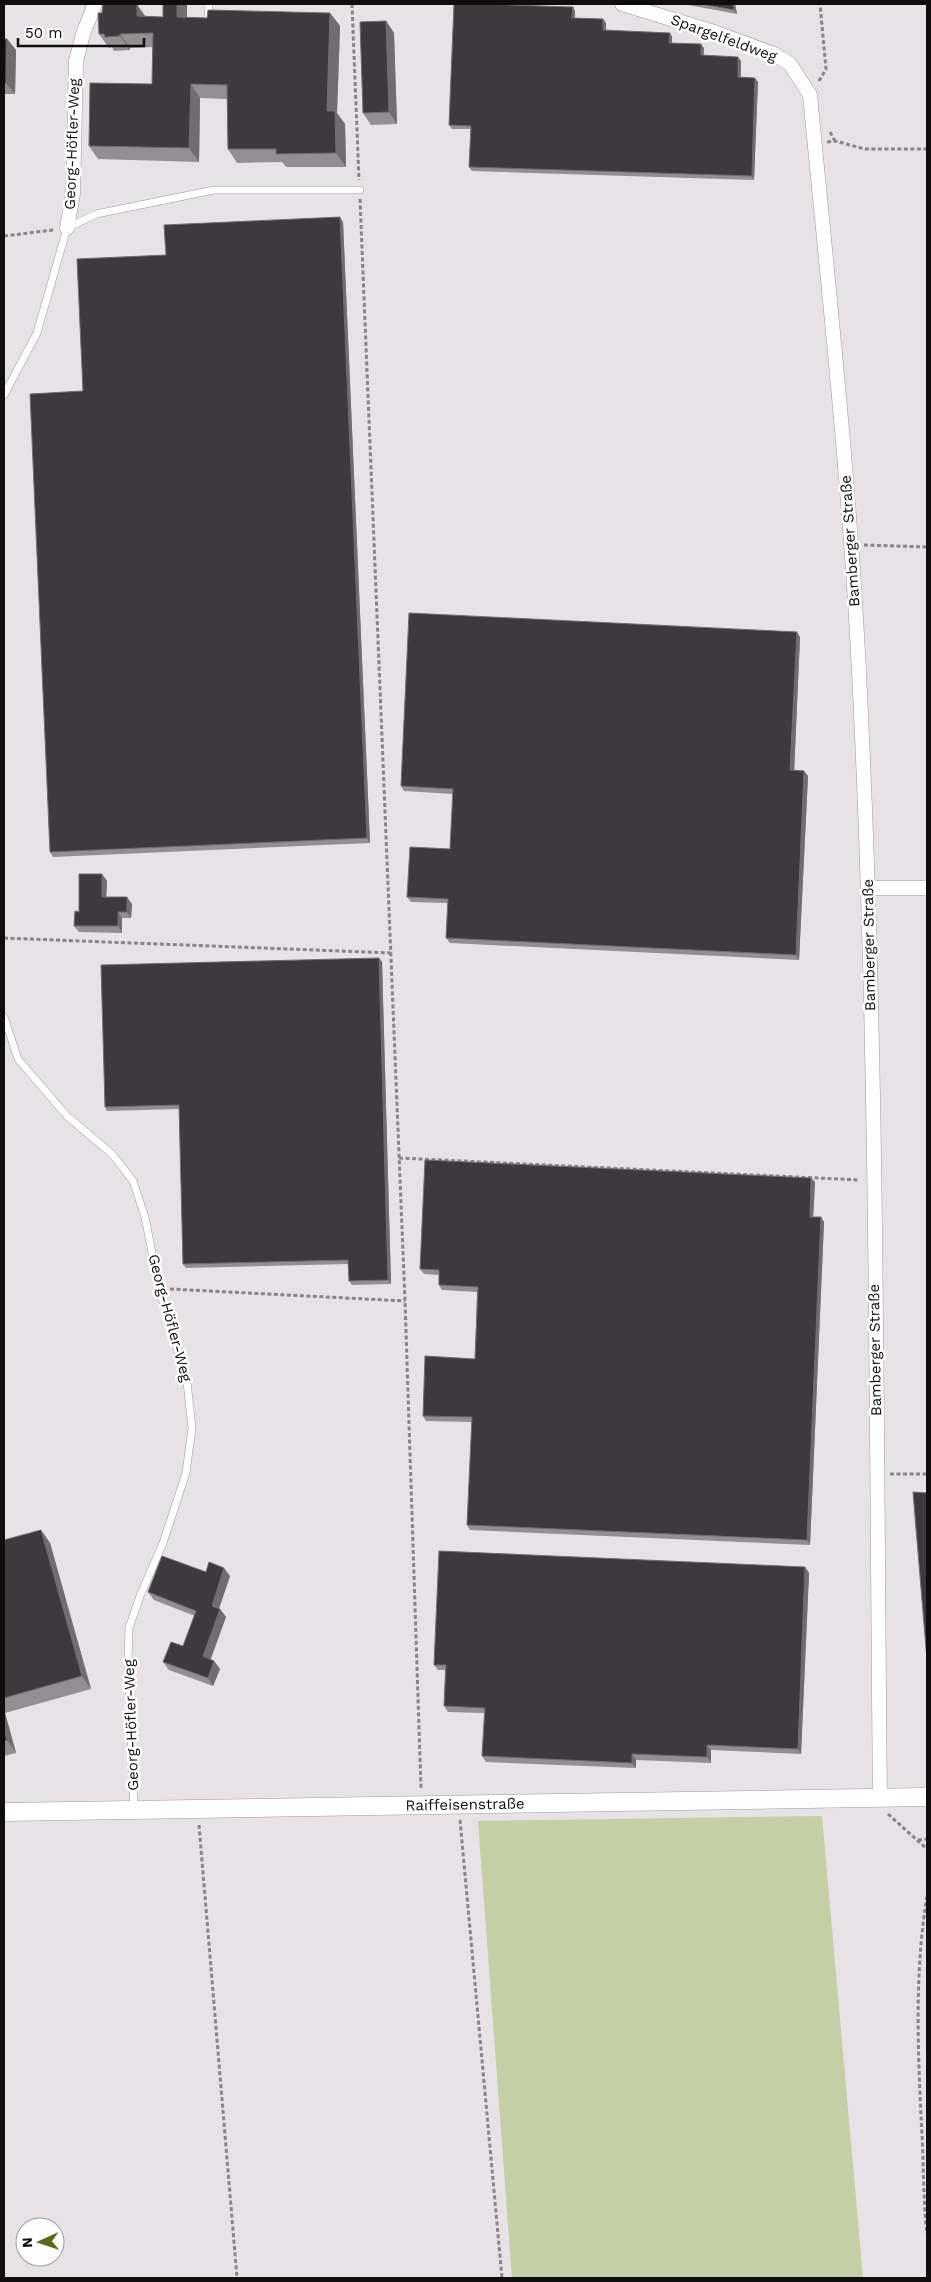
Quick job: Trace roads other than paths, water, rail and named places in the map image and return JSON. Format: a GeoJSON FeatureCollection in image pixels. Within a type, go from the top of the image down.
{"type":"FeatureCollection","features":[{"type":"Feature","properties":{"kind":"street","name":"Georg-Höfler-Weg"},"geometry":{"type":"LineString","coordinates":[[67,228],[73,194],[76,61],[83,34],[95,4]]}},
{"type":"Feature","properties":{"kind":"street","name":"Spargelfeldweg"},"geometry":{"type":"LineString","coordinates":[[622,4],[714,32],[774,54],[790,64],[810,95]]}},
{"type":"Feature","properties":{"kind":"street","name":"Bamberger Straße"},"geometry":{"type":"LineString","coordinates":[[810,95],[851,545],[860,691],[868,888],[880,1798]]}},
{"type":"Feature","properties":{"kind":"street"},"geometry":{"type":"LineString","coordinates":[[868,888],[927,888]]}},
{"type":"Feature","properties":{"kind":"street","name":"Raiffeisenstraße"},"geometry":{"type":"LineString","coordinates":[[4,1812],[927,1797]]}},
{"type":"Feature","properties":{"kind":"lane"},"geometry":{"type":"LineString","coordinates":[[208,20],[209,4]]}},
{"type":"Feature","properties":{"kind":"lane"},"geometry":{"type":"LineString","coordinates":[[67,228],[96,214],[214,190],[360,190]]}},
{"type":"Feature","properties":{"kind":"lane","name":"Georg-Höfler-Weg"},"geometry":{"type":"LineString","coordinates":[[4,396],[37,333],[67,228]]}},
{"type":"Feature","properties":{"kind":"lane","name":"Georg-Höfler-Weg"},"geometry":{"type":"LineString","coordinates":[[4,1017],[18,1059],[67,1116],[112,1154],[133,1181],[146,1217],[159,1288],[187,1382],[192,1428],[186,1472],[163,1542],[140,1596],[129,1628],[128,1660],[134,1810]]}}]}
